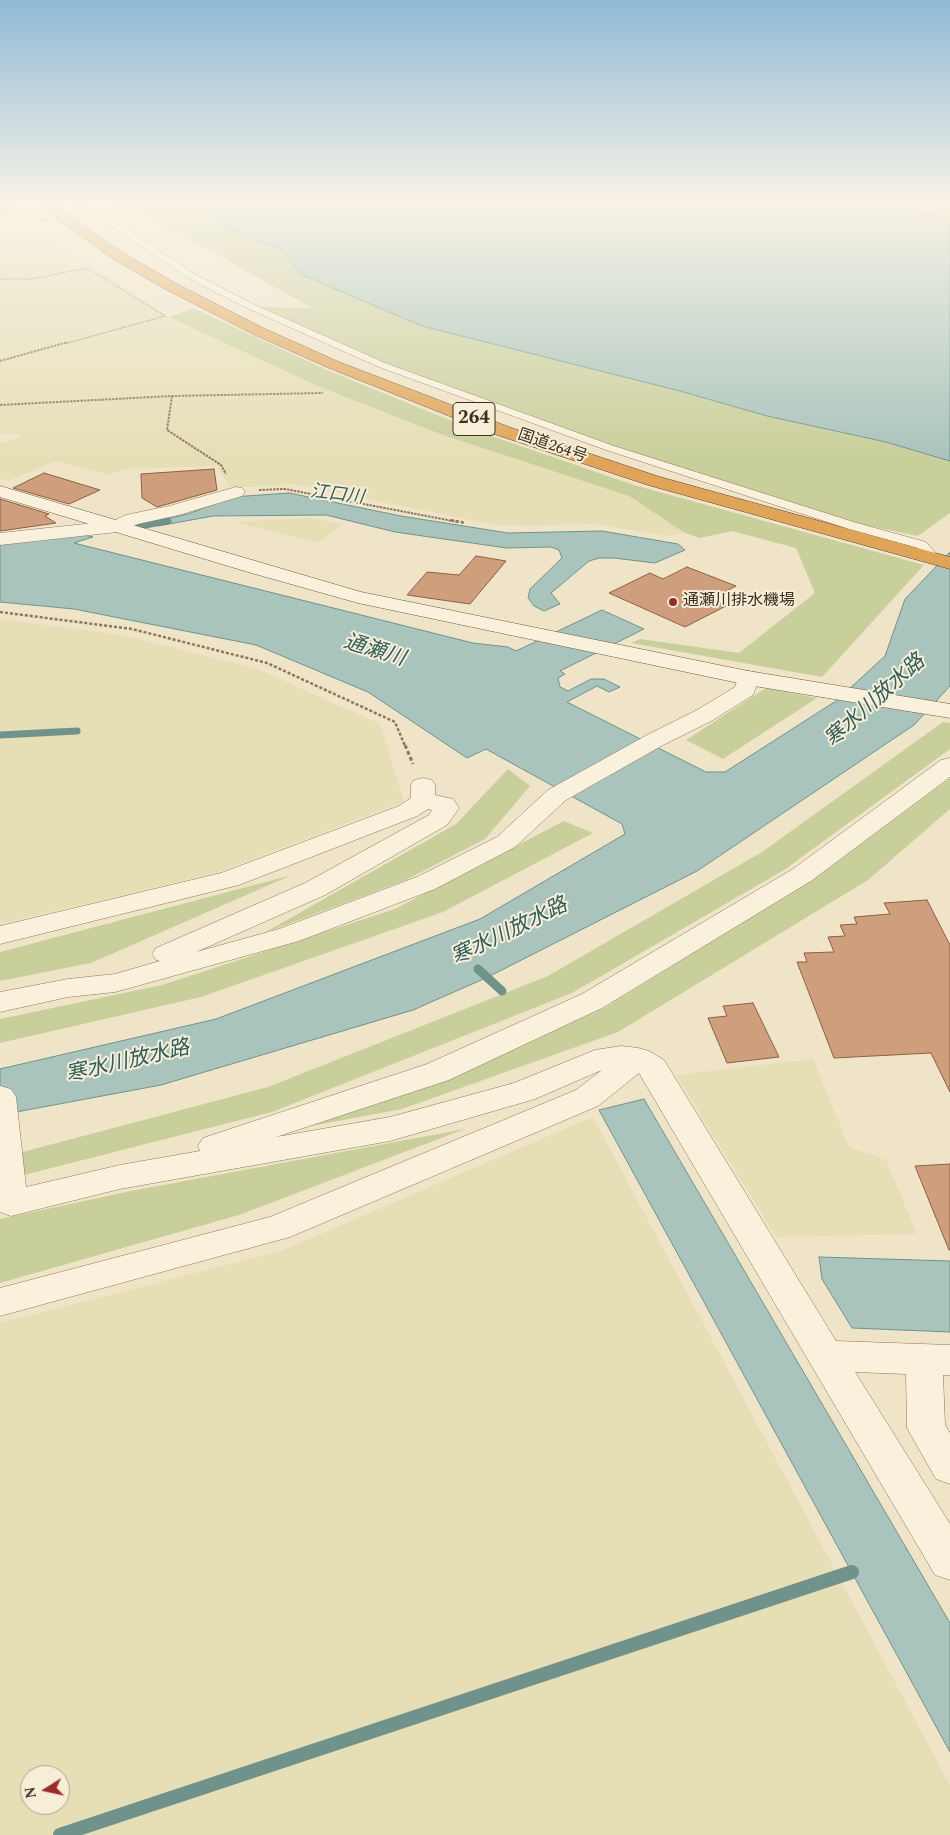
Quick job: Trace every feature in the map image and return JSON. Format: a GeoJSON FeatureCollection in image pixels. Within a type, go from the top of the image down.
{"type":"FeatureCollection","features":[{"type":"Feature","properties":{"kind":"highway","name":"国道264号"},"geometry":{"type":"LineString","coordinates":[[173,288],[258,331],[334,365],[503,431],[654,481],[942,561]]}},
{"type":"Feature","properties":{"kind":"street"},"geometry":{"type":"LineString","coordinates":[[0,491],[358,597],[748,678],[950,711]]}},
{"type":"Feature","properties":{"kind":"street"},"geometry":{"type":"LineString","coordinates":[[0,539],[125,528],[133,519],[172,511],[236,492]]}},
{"type":"Feature","properties":{"kind":"street"},"geometry":{"type":"LineString","coordinates":[[0,1002],[68,988],[115,983],[289,935],[426,883],[506,842],[557,795],[655,740],[705,715],[745,690],[748,678]]}},
{"type":"Feature","properties":{"kind":"street"},"geometry":{"type":"LineString","coordinates":[[120,1177],[438,1072],[592,1001],[802,875],[950,766]]}},
{"type":"Feature","properties":{"kind":"street"},"geometry":{"type":"LineString","coordinates":[[0,935],[230,879],[408,811],[423,793],[444,804],[446,808],[438,820],[315,889],[168,954],[68,988]]}},
{"type":"Feature","properties":{"kind":"street"},"geometry":{"type":"LineString","coordinates":[[0,1097],[7,1199],[390,1129],[524,1091],[595,1061],[621,1056],[638,1058],[653,1067],[825,1356],[950,1561]]}},
{"type":"Feature","properties":{"kind":"street"},"geometry":{"type":"LineString","coordinates":[[0,1302],[278,1228],[587,1098],[638,1058]]}},
{"type":"Feature","properties":{"kind":"street"},"geometry":{"type":"LineString","coordinates":[[825,1356],[937,1360],[926,1428],[950,1466]]}},
{"type":"Feature","properties":{"kind":"lane"},"geometry":{"type":"LineString","coordinates":[[214,288],[252,307],[382,365],[619,451],[853,526],[922,545],[942,561]]}},
{"type":"Feature","properties":{"kind":"path"},"geometry":{"type":"LineString","coordinates":[[0,361],[165,316],[119,288]]}},
{"type":"Feature","properties":{"kind":"path"},"geometry":{"type":"LineString","coordinates":[[0,404],[172,396],[323,393]]}},
{"type":"Feature","properties":{"kind":"path"},"geometry":{"type":"LineString","coordinates":[[172,396],[167,430],[221,465],[236,492],[285,489],[465,523]]}},
{"type":"Feature","properties":{"kind":"path"},"geometry":{"type":"LineString","coordinates":[[0,612],[132,629],[267,664],[395,722],[423,793]]}},
{"type":"Feature","properties":{"kind":"shaded area"},"geometry":{"type":"Polygon","coordinates":[[[0,288],[126,288],[169,317],[446,436],[629,496],[685,533],[667,536],[595,524],[500,526],[295,484],[230,488],[217,466],[124,469],[110,475],[55,461],[8,481],[0,478],[0,444],[22,436],[0,433],[0,288]]]}},
{"type":"Feature","properties":{"kind":"shaded area"},"geometry":{"type":"Polygon","coordinates":[[[310,518],[342,524],[319,543],[234,522],[310,518]]]}},
{"type":"Feature","properties":{"kind":"shaded area"},"geometry":{"type":"Polygon","coordinates":[[[0,619],[124,635],[255,668],[380,724],[404,802],[212,874],[0,924],[0,619]]]}},
{"type":"Feature","properties":{"kind":"shaded area"},"geometry":{"type":"Polygon","coordinates":[[[813,1059],[849,1147],[886,1160],[917,1234],[776,1237],[676,1075],[813,1059]]]}},
{"type":"Feature","properties":{"kind":"shaded area"},"geometry":{"type":"Polygon","coordinates":[[[593,1117],[950,1785],[950,1835],[0,1835],[0,1323],[281,1251],[593,1117]]]}},
{"type":"Feature","properties":{"kind":"green space"},"geometry":{"type":"Polygon","coordinates":[[[276,288],[332,288],[422,326],[680,391],[767,416],[886,442],[950,461],[950,513],[918,536],[859,524],[612,446],[387,364],[260,307],[312,308],[276,288]]]}},
{"type":"Feature","properties":{"kind":"green space"},"geometry":{"type":"Polygon","coordinates":[[[193,308],[327,370],[474,430],[634,485],[924,565],[822,677],[631,643],[640,639],[739,653],[815,593],[796,548],[732,531],[700,538],[685,533],[629,496],[446,436],[320,387],[169,317],[193,308]]]}},
{"type":"Feature","properties":{"kind":"green space"},"geometry":{"type":"Polygon","coordinates":[[[766,688],[817,698],[723,759],[686,740],[766,688]]]}},
{"type":"Feature","properties":{"kind":"green space"},"geometry":{"type":"Polygon","coordinates":[[[943,722],[950,723],[950,749],[784,870],[572,993],[272,1112],[0,1181],[0,1158],[268,1087],[548,976],[762,852],[943,722]]]}},
{"type":"Feature","properties":{"kind":"green space"},"geometry":{"type":"Polygon","coordinates":[[[508,769],[530,786],[485,839],[406,880],[264,933],[456,824],[508,769]]]}},
{"type":"Feature","properties":{"kind":"green space"},"geometry":{"type":"Polygon","coordinates":[[[950,778],[950,809],[868,880],[618,1032],[402,1109],[306,1127],[454,1076],[604,1008],[818,876],[950,778]]]}},
{"type":"Feature","properties":{"kind":"green space"},"geometry":{"type":"Polygon","coordinates":[[[564,821],[593,833],[443,912],[201,997],[0,1043],[0,1019],[162,985],[395,909],[564,821]]]}},
{"type":"Feature","properties":{"kind":"green space"},"geometry":{"type":"Polygon","coordinates":[[[292,875],[91,963],[0,981],[0,952],[292,875]]]}},
{"type":"Feature","properties":{"kind":"green space"},"geometry":{"type":"Polygon","coordinates":[[[465,1129],[239,1215],[0,1283],[0,1219],[131,1191],[465,1129]]]}},
{"type":"Feature","properties":{"kind":"water"},"geometry":{"type":"Polygon","coordinates":[[[332,288],[950,288],[950,461],[886,442],[767,416],[680,391],[422,326],[332,288]]]}},
{"type":"Feature","properties":{"kind":"water"},"geometry":{"type":"Polygon","coordinates":[[[289,493],[401,516],[508,533],[602,531],[678,544],[685,550],[655,563],[614,558],[599,558],[589,561],[551,593],[560,604],[544,611],[534,606],[528,598],[530,589],[562,558],[559,550],[551,547],[507,548],[395,532],[326,515],[213,516],[158,526],[156,521],[188,514],[232,497],[289,493]]]}},
{"type":"Feature","properties":{"kind":"water"},"geometry":{"type":"Polygon","coordinates":[[[84,535],[93,537],[74,543],[473,643],[508,647],[516,651],[602,610],[644,629],[560,671],[565,674],[558,678],[560,687],[568,691],[591,679],[604,679],[620,687],[609,692],[597,686],[567,702],[706,772],[725,772],[836,701],[885,656],[905,599],[950,552],[950,686],[914,725],[697,871],[486,978],[413,1010],[161,1085],[0,1115],[0,1069],[216,1019],[480,919],[625,834],[622,824],[486,749],[467,758],[368,692],[256,645],[74,609],[0,602],[0,543],[84,535]]]}},
{"type":"Feature","properties":{"kind":"water"},"geometry":{"type":"Polygon","coordinates":[[[644,1099],[950,1623],[950,1752],[599,1110],[644,1099]]]}},
{"type":"Feature","properties":{"kind":"water"},"geometry":{"type":"Polygon","coordinates":[[[819,1257],[950,1261],[950,1332],[852,1328],[822,1279],[819,1257]]]}},
{"type":"Feature","properties":{"kind":"building"},"geometry":{"type":"Polygon","coordinates":[[[214,469],[217,490],[157,507],[142,498],[141,474],[214,469]]]}},
{"type":"Feature","properties":{"kind":"building"},"geometry":{"type":"Polygon","coordinates":[[[44,473],[100,490],[69,504],[13,488],[44,473]]]}},
{"type":"Feature","properties":{"kind":"building"},"geometry":{"type":"Polygon","coordinates":[[[0,499],[49,514],[45,516],[56,523],[0,531],[0,499]]]}},
{"type":"Feature","properties":{"kind":"building"},"geometry":{"type":"Polygon","coordinates":[[[476,556],[506,561],[470,604],[407,595],[427,572],[459,575],[476,556]]]}},
{"type":"Feature","properties":{"kind":"building","name":"通瀬川排水機場"},"geometry":{"type":"Polygon","coordinates":[[[687,567],[736,586],[711,599],[726,606],[685,627],[609,593],[650,573],[663,579],[687,567]]]}},
{"type":"Feature","properties":{"kind":"building"},"geometry":{"type":"Polygon","coordinates":[[[927,900],[950,945],[950,1092],[931,1053],[834,1058],[797,962],[807,962],[804,953],[834,952],[828,937],[845,936],[840,925],[857,924],[854,917],[890,914],[884,903],[927,900]]]}},
{"type":"Feature","properties":{"kind":"building"},"geometry":{"type":"Polygon","coordinates":[[[753,1003],[779,1057],[727,1063],[708,1018],[727,1016],[723,1006],[753,1003]]]}},
{"type":"Feature","properties":{"kind":"building"},"geometry":{"type":"Polygon","coordinates":[[[950,1164],[950,1250],[949,1250],[915,1166],[950,1164]]]}},
{"type":"Feature","properties":{"kind":"waterway","name":"江口川"},"geometry":{"type":"LineString","coordinates":[[127,528],[168,521],[164,522]]}},
{"type":"Feature","properties":{"kind":"waterway"},"geometry":{"type":"LineString","coordinates":[[0,735],[77,731]]}},
{"type":"Feature","properties":{"kind":"waterway","name":"寒水川放水路"},"geometry":{"type":"LineString","coordinates":[[478,969],[502,991]]}},
{"type":"Feature","properties":{"kind":"waterway"},"geometry":{"type":"LineString","coordinates":[[60,1835],[852,1572]]}},
{"type":"Feature","properties":{"kind":"place","name":"通瀬川排水機場"},"geometry":{"type":"Point","coordinates":[673,602]}},
{"type":"Feature","properties":{"kind":"water label","name":"通瀬川"},"geometry":{"type":"Point","coordinates":[374,652]}}]}
